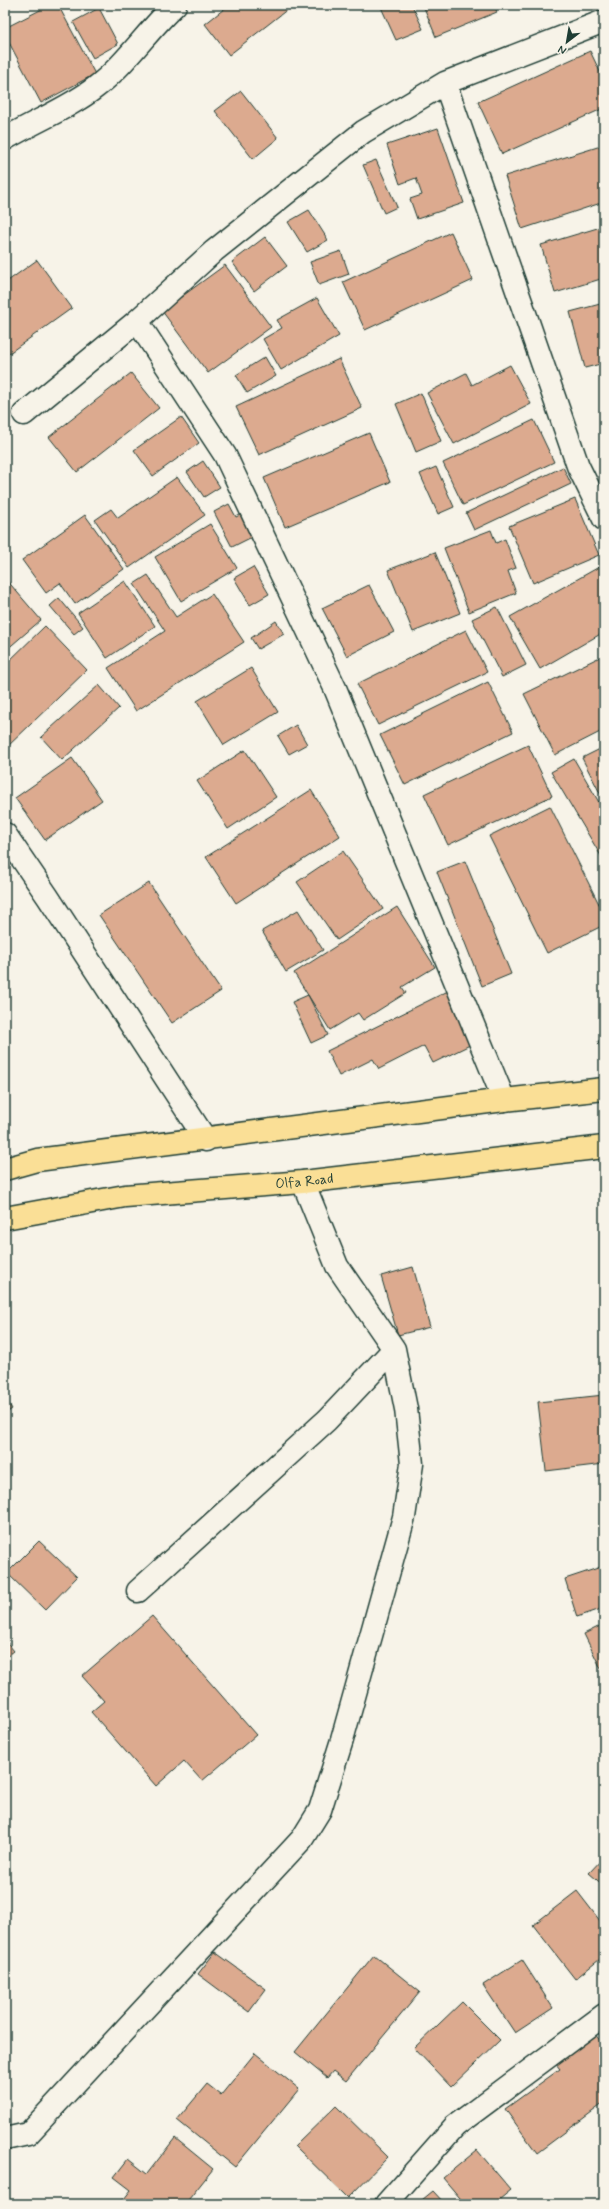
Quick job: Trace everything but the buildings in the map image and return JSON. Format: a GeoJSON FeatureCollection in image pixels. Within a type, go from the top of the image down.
{"type":"FeatureCollection","features":[{"type":"Feature","properties":{"kind":"main road"},"geometry":{"type":"LineString","coordinates":[[5,1169],[37,1160],[206,1140],[504,1100],[604,1089]]}},
{"type":"Feature","properties":{"kind":"main road","name":"Olfa Road"},"geometry":{"type":"LineString","coordinates":[[5,1218],[125,1196],[303,1182],[604,1148]]}},
{"type":"Feature","properties":{"kind":"street"},"geometry":{"type":"LineString","coordinates":[[5,139],[96,87],[125,59],[155,23],[174,5]]}},
{"type":"Feature","properties":{"kind":"street"},"geometry":{"type":"LineString","coordinates":[[24,414],[137,321],[214,251],[363,132],[445,83],[604,21]]}},
{"type":"Feature","properties":{"kind":"street"},"geometry":{"type":"LineString","coordinates":[[445,83],[578,466],[604,520]]}},
{"type":"Feature","properties":{"kind":"street"},"geometry":{"type":"LineString","coordinates":[[137,321],[225,454],[335,688],[504,1100]]}},
{"type":"Feature","properties":{"kind":"street"},"geometry":{"type":"LineString","coordinates":[[5,834],[48,897],[206,1140]]}},
{"type":"Feature","properties":{"kind":"street"},"geometry":{"type":"LineString","coordinates":[[5,2139],[28,2134],[302,1839],[320,1810],[342,1740],[404,1517],[412,1464],[406,1409],[394,1349],[337,1266],[303,1182]]}},
{"type":"Feature","properties":{"kind":"street"},"geometry":{"type":"LineString","coordinates":[[138,1590],[327,1420],[394,1349]]}},
{"type":"Feature","properties":{"kind":"street"},"geometry":{"type":"LineString","coordinates":[[386,2204],[455,2126],[604,2016]]}}]}
